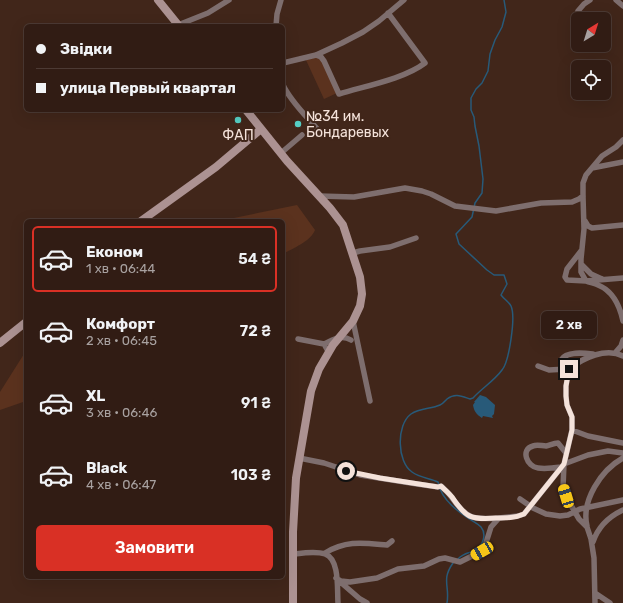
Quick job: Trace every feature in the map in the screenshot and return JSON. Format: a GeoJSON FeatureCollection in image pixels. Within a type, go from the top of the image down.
{"type":"FeatureCollection","features":[{"type":"Feature","properties":{"kind":"main road"},"geometry":{"type":"LineString","coordinates":[[158,0],[177,24]]}},
{"type":"Feature","properties":{"kind":"main road"},"geometry":{"type":"LineString","coordinates":[[248,112],[343,225],[360,277],[362,294],[360,306],[352,321],[319,369],[311,391],[299,458],[295,503],[293,603]]}},
{"type":"Feature","properties":{"kind":"main road"},"geometry":{"type":"LineString","coordinates":[[144,219],[216,167],[262,129]]}},
{"type":"Feature","properties":{"kind":"main road"},"geometry":{"type":"LineString","coordinates":[[0,342],[24,324]]}},
{"type":"Feature","properties":{"kind":"street"},"geometry":{"type":"LineString","coordinates":[[180,24],[208,12],[229,0]]}},
{"type":"Feature","properties":{"kind":"street"},"geometry":{"type":"LineString","coordinates":[[276,24],[281,0]]}},
{"type":"Feature","properties":{"kind":"street"},"geometry":{"type":"LineString","coordinates":[[285,63],[316,55],[363,32],[404,0]]}},
{"type":"Feature","properties":{"kind":"street"},"geometry":{"type":"LineString","coordinates":[[578,12],[584,4],[590,0]]}},
{"type":"Feature","properties":{"kind":"street"},"geometry":{"type":"LineString","coordinates":[[616,0],[623,6]]}},
{"type":"Feature","properties":{"kind":"street"},"geometry":{"type":"LineString","coordinates":[[316,55],[321,57],[324,61],[339,94],[403,75],[420,68],[426,63],[388,13]]}},
{"type":"Feature","properties":{"kind":"street"},"geometry":{"type":"LineString","coordinates":[[285,89],[295,104],[322,135]]}},
{"type":"Feature","properties":{"kind":"street"},"geometry":{"type":"LineString","coordinates":[[281,153],[302,135]]}},
{"type":"Feature","properties":{"kind":"street"},"geometry":{"type":"LineString","coordinates":[[586,282],[581,272],[585,221],[583,196],[586,175],[602,156],[616,147],[623,140]]}},
{"type":"Feature","properties":{"kind":"street"},"geometry":{"type":"LineString","coordinates":[[592,168],[623,162]]}},
{"type":"Feature","properties":{"kind":"street"},"geometry":{"type":"LineString","coordinates":[[319,196],[341,198],[354,197],[405,188],[422,191],[455,206],[473,209],[496,210],[553,202],[572,202],[583,196]]}},
{"type":"Feature","properties":{"kind":"street"},"geometry":{"type":"LineString","coordinates":[[572,202],[583,208]]}},
{"type":"Feature","properties":{"kind":"street"},"geometry":{"type":"LineString","coordinates":[[585,221],[588,226],[592,228],[623,225]]}},
{"type":"Feature","properties":{"kind":"street"},"geometry":{"type":"LineString","coordinates":[[353,253],[390,247],[416,238]]}},
{"type":"Feature","properties":{"kind":"street"},"geometry":{"type":"LineString","coordinates":[[582,251],[567,268],[565,277],[567,280],[571,281],[597,284],[611,294],[621,311],[623,321]]}},
{"type":"Feature","properties":{"kind":"street"},"geometry":{"type":"LineString","coordinates":[[582,265],[591,274],[602,279]]}},
{"type":"Feature","properties":{"kind":"street"},"geometry":{"type":"LineString","coordinates":[[586,282],[602,279],[623,278]]}},
{"type":"Feature","properties":{"kind":"street"},"geometry":{"type":"LineString","coordinates":[[352,321],[370,401]]}},
{"type":"Feature","properties":{"kind":"street"},"geometry":{"type":"LineString","coordinates":[[298,339],[324,344],[342,334],[356,334]]}},
{"type":"Feature","properties":{"kind":"street"},"geometry":{"type":"LineString","coordinates":[[342,334],[352,340]]}},
{"type":"Feature","properties":{"kind":"street"},"geometry":{"type":"LineString","coordinates":[[615,353],[623,340]]}},
{"type":"Feature","properties":{"kind":"street"},"geometry":{"type":"LineString","coordinates":[[324,344],[329,353]]}},
{"type":"Feature","properties":{"kind":"street"},"geometry":{"type":"LineString","coordinates":[[587,527],[575,511],[563,488],[562,466],[572,430],[572,417],[567,405],[566,396],[567,369],[561,360],[563,356],[568,354],[615,353],[622,355]]}},
{"type":"Feature","properties":{"kind":"street"},"geometry":{"type":"LineString","coordinates":[[538,366],[549,370],[567,369],[598,354]]}},
{"type":"Feature","properties":{"kind":"street"},"geometry":{"type":"LineString","coordinates":[[572,430],[588,436],[623,443]]}},
{"type":"Feature","properties":{"kind":"street"},"geometry":{"type":"LineString","coordinates":[[566,452],[558,443],[546,446],[532,446],[527,450],[526,455],[528,461],[533,466],[538,468],[562,466],[608,451],[623,453]]}},
{"type":"Feature","properties":{"kind":"street"},"geometry":{"type":"LineString","coordinates":[[299,458],[324,463],[360,475],[439,486],[452,497],[458,507],[468,516],[474,518],[499,518],[524,514],[562,466]]}},
{"type":"Feature","properties":{"kind":"street"},"geometry":{"type":"LineString","coordinates":[[595,603],[592,544],[587,527],[586,508],[594,488],[600,479],[617,461],[623,458]]}},
{"type":"Feature","properties":{"kind":"street"},"geometry":{"type":"LineString","coordinates":[[520,499],[546,514],[560,516],[568,515],[586,508],[623,500]]}},
{"type":"Feature","properties":{"kind":"street"},"geometry":{"type":"LineString","coordinates":[[592,544],[595,535],[606,522],[623,510]]}},
{"type":"Feature","properties":{"kind":"street"},"geometry":{"type":"LineString","coordinates":[[336,578],[341,581],[359,581],[377,578],[398,569],[424,566],[439,559],[445,558],[453,561],[465,561],[482,551],[491,527],[499,518]]}},
{"type":"Feature","properties":{"kind":"street"},"geometry":{"type":"LineString","coordinates":[[325,554],[350,543],[388,545],[392,541]]}},
{"type":"Feature","properties":{"kind":"street"},"geometry":{"type":"LineString","coordinates":[[294,554],[325,554],[331,557],[335,564],[338,603]]}},
{"type":"Feature","properties":{"kind":"street"},"geometry":{"type":"LineString","coordinates":[[336,578],[346,588],[367,603]]}},
{"type":"Feature","properties":{"kind":"street"},"geometry":{"type":"LineString","coordinates":[[595,593],[610,603]]}},
{"type":"Feature","properties":{"kind":"shaded area"},"geometry":{"type":"Polygon","coordinates":[[[316,57],[323,61],[337,93],[324,99],[306,60],[316,57]]]}},
{"type":"Feature","properties":{"kind":"shaded area"},"geometry":{"type":"Polygon","coordinates":[[[297,205],[315,230],[309,238],[285,253],[285,219],[229,219],[297,205]]]}},
{"type":"Feature","properties":{"kind":"shaded area"},"geometry":{"type":"Polygon","coordinates":[[[24,354],[24,402],[0,410],[0,392],[24,354]]]}},
{"type":"Feature","properties":{"kind":"water"},"geometry":{"type":"Polygon","coordinates":[[[480,395],[486,397],[495,405],[494,414],[492,416],[493,418],[483,416],[482,418],[475,411],[473,405],[480,395]]]}},
{"type":"Feature","properties":{"kind":"waterway"},"geometry":{"type":"LineString","coordinates":[[439,485],[438,482],[418,476],[412,472],[403,460],[400,443],[403,426],[406,419],[414,412],[440,405],[453,396],[470,399],[473,398],[502,370],[505,365],[511,339],[513,320],[511,306],[501,295],[507,284],[504,275],[494,275],[487,270],[459,244],[456,234],[472,217],[475,203],[482,193],[483,179],[474,117],[471,110],[471,98],[476,89],[482,83],[488,71],[490,54],[502,27],[506,12],[504,0]]}},
{"type":"Feature","properties":{"kind":"waterway"},"geometry":{"type":"LineString","coordinates":[[440,489],[445,498],[452,505],[481,527],[484,532],[481,545],[475,551],[461,556],[458,559]]}},
{"type":"Feature","properties":{"kind":"waterway"},"geometry":{"type":"LineString","coordinates":[[447,603],[447,574],[453,563]]}},
{"type":"Feature","properties":{"kind":"place","name":"ФАП"},"geometry":{"type":"Point","coordinates":[238,120]}},
{"type":"Feature","properties":{"kind":"place","name":"№34 им. Бондаревых"},"geometry":{"type":"Point","coordinates":[298,124]}},
{"type":"Feature","properties":{"kind":"route"},"geometry":{"type":"LineString","coordinates":[[346,471],[390,480],[438,487],[441,486],[452,497],[462,511],[468,516],[474,518],[488,519],[524,514],[564,464],[572,430],[572,417],[567,405],[566,396],[569,369]]}}]}
